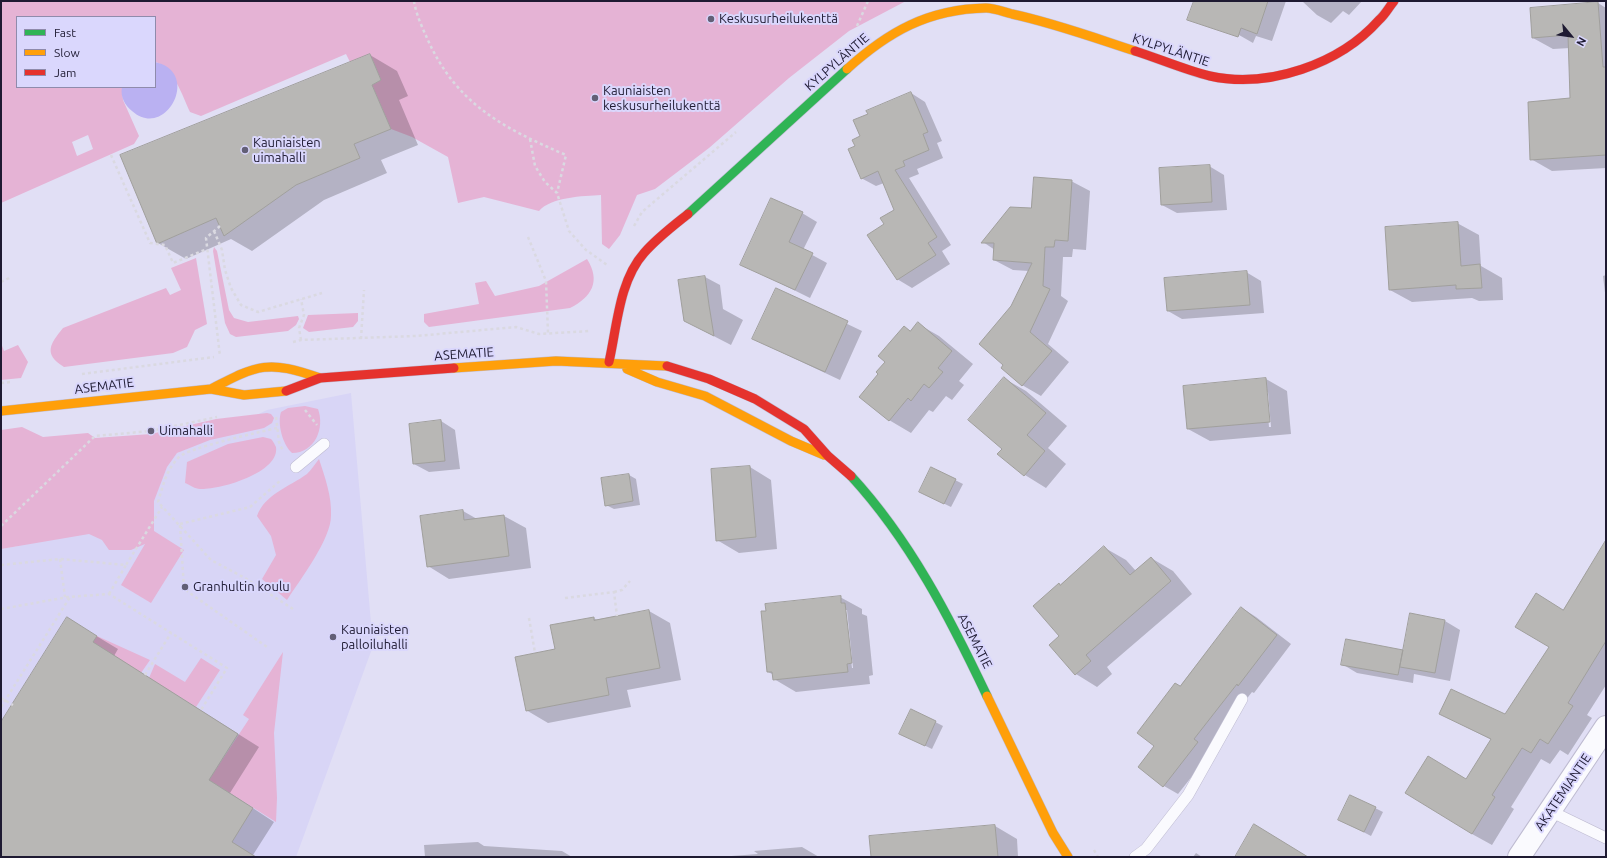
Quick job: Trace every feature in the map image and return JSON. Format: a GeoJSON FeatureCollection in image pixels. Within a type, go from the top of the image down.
{"type":"FeatureCollection","features":[{"type":"Feature","properties":{"kind":"street","name":"KYLPYLÄNTIE"},"geometry":{"type":"LineString","coordinates":[[609,362],[624,292],[631,272],[644,254],[866,52],[902,28],[942,12],[987,8],[1033,18],[1211,76],[1254,80],[1295,72],[1343,51],[1379,21],[1394,1]]}},
{"type":"Feature","properties":{"kind":"street","name":"ASEMATIE"},"geometry":{"type":"LineString","coordinates":[[1,411],[211,389],[244,395],[285,391],[320,378],[548,362],[609,362],[665,365],[755,399],[804,429],[828,456],[851,476],[878,506],[924,575],[957,633],[1053,833],[1068,857]]}},
{"type":"Feature","properties":{"kind":"street","name":"ASEMATIE"},"geometry":{"type":"LineString","coordinates":[[609,362],[658,382],[705,396],[750,418],[791,441],[828,456]]}},
{"type":"Feature","properties":{"kind":"street","name":"ASEMATIE"},"geometry":{"type":"LineString","coordinates":[[211,389],[246,371],[266,368],[283,367],[320,378]]}},
{"type":"Feature","properties":{"kind":"street","name":"AKATEMIANTIE"},"geometry":{"type":"LineString","coordinates":[[1520,857],[1606,727]]}},
{"type":"Feature","properties":{"kind":"lane"},"geometry":{"type":"LineString","coordinates":[[296,467],[324,444]]}},
{"type":"Feature","properties":{"kind":"lane"},"geometry":{"type":"LineString","coordinates":[[1135,857],[1146,849],[1188,795],[1242,699]]}},
{"type":"Feature","properties":{"kind":"lane"},"geometry":{"type":"LineString","coordinates":[[1550,811],[1606,838]]}},
{"type":"Feature","properties":{"kind":"path"},"geometry":{"type":"LineString","coordinates":[[414,1],[420,22],[434,53],[451,79],[472,103],[495,121],[566,155],[556,193]]}},
{"type":"Feature","properties":{"kind":"path"},"geometry":{"type":"LineString","coordinates":[[856,29],[868,1]]}},
{"type":"Feature","properties":{"kind":"path"},"geometry":{"type":"LineString","coordinates":[[530,139],[535,166],[545,182],[556,193],[570,231],[586,250],[611,267]]}},
{"type":"Feature","properties":{"kind":"path"},"geometry":{"type":"LineString","coordinates":[[111,155],[150,243],[165,245],[173,263],[207,249]]}},
{"type":"Feature","properties":{"kind":"path"},"geometry":{"type":"LineString","coordinates":[[220,226],[206,238],[220,356]]}},
{"type":"Feature","properties":{"kind":"path"},"geometry":{"type":"LineString","coordinates":[[214,231],[222,250],[225,270],[231,288],[241,304],[258,312],[322,293]]}},
{"type":"Feature","properties":{"kind":"path"},"geometry":{"type":"LineString","coordinates":[[528,237],[546,281],[548,333]]}},
{"type":"Feature","properties":{"kind":"path"},"geometry":{"type":"LineString","coordinates":[[1,282],[10,278]]}},
{"type":"Feature","properties":{"kind":"path"},"geometry":{"type":"LineString","coordinates":[[361,339],[364,290]]}},
{"type":"Feature","properties":{"kind":"path"},"geometry":{"type":"LineString","coordinates":[[301,299],[304,316],[299,328],[301,340]]}},
{"type":"Feature","properties":{"kind":"path"},"geometry":{"type":"LineString","coordinates":[[288,343],[301,340],[416,336],[516,327],[539,334],[588,331],[614,333]]}},
{"type":"Feature","properties":{"kind":"path"},"geometry":{"type":"LineString","coordinates":[[80,374],[227,355]]}},
{"type":"Feature","properties":{"kind":"path"},"geometry":{"type":"LineString","coordinates":[[1,383],[16,381]]}},
{"type":"Feature","properties":{"kind":"path"},"geometry":{"type":"LineString","coordinates":[[304,408],[320,427]]}},
{"type":"Feature","properties":{"kind":"path"},"geometry":{"type":"LineString","coordinates":[[180,524],[250,507],[296,467],[284,454],[279,442],[276,418],[273,412]]}},
{"type":"Feature","properties":{"kind":"path"},"geometry":{"type":"LineString","coordinates":[[1,526],[95,436],[151,431],[223,416]]}},
{"type":"Feature","properties":{"kind":"path"},"geometry":{"type":"LineString","coordinates":[[277,428],[222,442],[180,456],[168,471],[158,502],[180,524],[211,560],[245,578],[292,609]]}},
{"type":"Feature","properties":{"kind":"path"},"geometry":{"type":"LineString","coordinates":[[109,594],[162,507]]}},
{"type":"Feature","properties":{"kind":"path"},"geometry":{"type":"LineString","coordinates":[[180,524],[184,589],[267,647]]}},
{"type":"Feature","properties":{"kind":"path"},"geometry":{"type":"LineString","coordinates":[[1,565],[60,559],[126,564]]}},
{"type":"Feature","properties":{"kind":"path"},"geometry":{"type":"LineString","coordinates":[[60,559],[65,597]]}},
{"type":"Feature","properties":{"kind":"path"},"geometry":{"type":"LineString","coordinates":[[565,598],[622,590],[630,581]]}},
{"type":"Feature","properties":{"kind":"path"},"geometry":{"type":"LineString","coordinates":[[614,592],[617,616]]}},
{"type":"Feature","properties":{"kind":"path"},"geometry":{"type":"LineString","coordinates":[[1,609],[65,597],[109,594],[227,668],[201,710]]}},
{"type":"Feature","properties":{"kind":"path"},"geometry":{"type":"LineString","coordinates":[[1,707],[70,597]]}},
{"type":"Feature","properties":{"kind":"path"},"geometry":{"type":"LineString","coordinates":[[529,618],[536,653]]}},
{"type":"Feature","properties":{"kind":"path"},"geometry":{"type":"LineString","coordinates":[[145,675],[171,633]]}},
{"type":"Feature","properties":{"kind":"path"},"geometry":{"type":"LineString","coordinates":[[1,698],[12,705]]}},
{"type":"Feature","properties":{"kind":"path"},"geometry":{"type":"LineString","coordinates":[[1091,846],[1098,857]]}},
{"type":"Feature","properties":{"kind":"shaded area","name":"Kauniaisten keskusurheilukenttä"},"geometry":{"type":"Polygon","coordinates":[[[1,1],[906,1],[849,31],[789,78],[709,148],[655,189],[637,195],[620,235],[609,249],[602,244],[601,195],[559,200],[544,206],[539,211],[484,197],[458,203],[448,157],[412,137],[391,129],[372,85],[381,80],[370,54],[350,62],[346,54],[201,116],[190,112],[177,83],[167,69],[156,62],[156,16],[16,16],[16,88],[122,88],[123,100],[139,136],[134,144],[1,203],[1,1]],[[88,135],[72,142],[77,156],[93,149],[88,135]]]}},
{"type":"Feature","properties":{"kind":"shaded area"},"geometry":{"type":"Polygon","coordinates":[[[156,62],[169,68],[176,78],[177,90],[174,102],[167,111],[157,117],[145,118],[132,111],[122,97],[122,88],[156,88],[156,62]]]}},
{"type":"Feature","properties":{"kind":"shaded area"},"geometry":{"type":"Polygon","coordinates":[[[214,247],[217,251],[229,310],[234,318],[248,322],[298,316],[299,319],[296,325],[288,331],[236,337],[230,334],[225,323],[213,251],[214,247]]]}},
{"type":"Feature","properties":{"kind":"shaded area"},"geometry":{"type":"Polygon","coordinates":[[[196,258],[207,324],[195,330],[187,347],[173,353],[64,367],[53,358],[51,353],[52,344],[63,328],[166,288],[170,295],[181,290],[171,268],[196,258]]]}},
{"type":"Feature","properties":{"kind":"shaded area"},"geometry":{"type":"Polygon","coordinates":[[[587,259],[593,274],[594,281],[592,288],[584,299],[570,308],[429,327],[424,322],[424,314],[479,304],[475,283],[486,281],[495,296],[539,286],[587,259]]]}},
{"type":"Feature","properties":{"kind":"shaded area"},"geometry":{"type":"Polygon","coordinates":[[[358,313],[358,321],[353,327],[309,332],[303,328],[308,315],[358,313]]]}},
{"type":"Feature","properties":{"kind":"shaded area"},"geometry":{"type":"Polygon","coordinates":[[[1,343],[4,351],[18,345],[28,362],[21,378],[1,380],[1,343]]]}},
{"type":"Feature","properties":{"kind":"shaded area","name":"Granhultin koulu"},"geometry":{"type":"Polygon","coordinates":[[[351,393],[373,646],[296,857],[1,857],[1,549],[18,546],[177,453],[267,410],[351,393]]]}},
{"type":"Feature","properties":{"kind":"shaded area"},"geometry":{"type":"Polygon","coordinates":[[[305,406],[318,409],[320,416],[319,431],[312,444],[307,449],[292,453],[286,445],[280,428],[281,412],[288,408],[305,406]]]}},
{"type":"Feature","properties":{"kind":"shaded area"},"geometry":{"type":"Polygon","coordinates":[[[267,413],[271,414],[274,418],[272,423],[264,428],[210,440],[177,453],[167,467],[154,501],[154,531],[184,550],[151,603],[121,585],[145,544],[131,550],[109,550],[102,540],[89,534],[1,549],[1,430],[22,427],[43,437],[88,433],[95,438],[151,434],[216,419],[267,413]]]}},
{"type":"Feature","properties":{"kind":"shaded area"},"geometry":{"type":"Polygon","coordinates":[[[263,437],[271,439],[273,442],[276,447],[275,456],[268,465],[259,472],[233,483],[209,489],[194,488],[185,483],[187,462],[228,444],[263,437]]]}},
{"type":"Feature","properties":{"kind":"shaded area"},"geometry":{"type":"Polygon","coordinates":[[[319,459],[328,487],[331,509],[330,525],[321,547],[287,600],[262,579],[276,555],[271,536],[257,516],[261,508],[272,496],[307,474],[319,459]]]}},
{"type":"Feature","properties":{"kind":"shaded area"},"geometry":{"type":"Polygon","coordinates":[[[97,636],[150,660],[141,673],[90,647],[97,636]]]}},
{"type":"Feature","properties":{"kind":"shaded area"},"geometry":{"type":"Polygon","coordinates":[[[283,652],[274,733],[277,798],[276,822],[209,780],[249,719],[243,715],[283,652]]]}},
{"type":"Feature","properties":{"kind":"shaded area"},"geometry":{"type":"Polygon","coordinates":[[[201,658],[220,670],[196,707],[149,678],[155,664],[185,682],[201,658]]]}},
{"type":"Feature","properties":{"kind":"building"},"geometry":{"type":"Polygon","coordinates":[[[1194,1],[1268,1],[1257,34],[1241,28],[1238,37],[1187,20],[1194,1]]]}},
{"type":"Feature","properties":{"kind":"building"},"geometry":{"type":"Polygon","coordinates":[[[1598,2],[1603,67],[1606,67],[1606,155],[1530,160],[1528,102],[1570,98],[1568,35],[1532,38],[1530,8],[1598,2]]]}},
{"type":"Feature","properties":{"kind":"building","name":"Kauniaisten uimahalli"},"geometry":{"type":"Polygon","coordinates":[[[370,54],[381,80],[372,85],[391,129],[354,144],[360,158],[296,185],[224,236],[216,218],[157,244],[120,155],[370,54]]]}},
{"type":"Feature","properties":{"kind":"building"},"geometry":{"type":"Polygon","coordinates":[[[911,92],[928,132],[923,134],[929,150],[903,161],[905,166],[895,170],[937,237],[928,243],[936,255],[897,280],[867,235],[884,224],[880,218],[894,210],[878,171],[861,179],[848,149],[855,146],[852,140],[860,136],[853,120],[868,114],[866,111],[911,92]]]}},
{"type":"Feature","properties":{"kind":"building"},"geometry":{"type":"Polygon","coordinates":[[[1210,165],[1212,202],[1161,205],[1159,168],[1210,165]]]}},
{"type":"Feature","properties":{"kind":"building"},"geometry":{"type":"Polygon","coordinates":[[[1034,177],[1072,180],[1068,241],[1055,240],[1054,247],[1045,247],[1043,286],[1050,289],[1030,332],[1052,351],[1022,386],[1001,368],[1003,365],[979,344],[1011,306],[1032,263],[993,260],[994,243],[981,243],[1010,207],[1031,208],[1034,177]]]}},
{"type":"Feature","properties":{"kind":"building"},"geometry":{"type":"Polygon","coordinates":[[[771,198],[803,212],[789,242],[813,253],[795,290],[740,265],[771,198]]]}},
{"type":"Feature","properties":{"kind":"building"},"geometry":{"type":"Polygon","coordinates":[[[1458,222],[1461,266],[1480,264],[1482,288],[1456,289],[1456,285],[1389,290],[1385,227],[1458,222]]]}},
{"type":"Feature","properties":{"kind":"building"},"geometry":{"type":"Polygon","coordinates":[[[1247,271],[1250,305],[1167,311],[1164,278],[1247,271]]]}},
{"type":"Feature","properties":{"kind":"building"},"geometry":{"type":"Polygon","coordinates":[[[705,276],[714,336],[684,321],[678,280],[705,276]]]}},
{"type":"Feature","properties":{"kind":"building"},"geometry":{"type":"Polygon","coordinates":[[[776,288],[848,321],[825,372],[752,339],[776,288]]]}},
{"type":"Feature","properties":{"kind":"building"},"geometry":{"type":"Polygon","coordinates":[[[918,322],[952,351],[938,368],[943,372],[929,388],[924,384],[911,401],[908,398],[889,421],[859,397],[878,374],[876,372],[885,362],[878,356],[904,326],[910,331],[918,322]]]}},
{"type":"Feature","properties":{"kind":"building"},"geometry":{"type":"Polygon","coordinates":[[[1004,377],[1046,413],[1027,435],[1045,451],[1024,476],[997,454],[1002,449],[968,420],[1004,377]]]}},
{"type":"Feature","properties":{"kind":"building"},"geometry":{"type":"Polygon","coordinates":[[[1266,378],[1270,422],[1187,429],[1183,386],[1266,378]]]}},
{"type":"Feature","properties":{"kind":"building"},"geometry":{"type":"Polygon","coordinates":[[[441,420],[445,461],[413,464],[409,424],[441,420]]]}},
{"type":"Feature","properties":{"kind":"building"},"geometry":{"type":"Polygon","coordinates":[[[750,466],[756,537],[716,541],[711,469],[750,466]]]}},
{"type":"Feature","properties":{"kind":"building"},"geometry":{"type":"Polygon","coordinates":[[[931,467],[956,479],[944,504],[919,492],[931,467]]]}},
{"type":"Feature","properties":{"kind":"building"},"geometry":{"type":"Polygon","coordinates":[[[629,474],[633,501],[605,506],[601,478],[629,474]]]}},
{"type":"Feature","properties":{"kind":"building"},"geometry":{"type":"Polygon","coordinates":[[[463,510],[464,520],[504,515],[509,556],[427,567],[420,516],[463,510]]]}},
{"type":"Feature","properties":{"kind":"building"},"geometry":{"type":"Polygon","coordinates":[[[1606,540],[1606,641],[1568,703],[1573,706],[1548,744],[1540,739],[1531,753],[1522,748],[1492,795],[1495,797],[1472,834],[1405,793],[1428,756],[1466,779],[1491,739],[1439,714],[1451,689],[1505,714],[1549,647],[1515,627],[1536,593],[1563,610],[1606,540]]]}},
{"type":"Feature","properties":{"kind":"building"},"geometry":{"type":"Polygon","coordinates":[[[1104,546],[1130,575],[1151,557],[1171,581],[1086,655],[1091,661],[1075,675],[1049,645],[1059,636],[1033,606],[1059,583],[1060,585],[1104,546]]]}},
{"type":"Feature","properties":{"kind":"building"},"geometry":{"type":"Polygon","coordinates":[[[841,596],[841,603],[845,603],[852,663],[847,664],[848,672],[773,680],[772,672],[767,672],[761,611],[766,611],[765,604],[841,596]]]}},
{"type":"Feature","properties":{"kind":"building"},"geometry":{"type":"Polygon","coordinates":[[[1241,607],[1277,635],[1238,686],[1237,684],[1194,739],[1198,742],[1163,787],[1138,767],[1154,746],[1137,733],[1175,683],[1180,686],[1241,607]]]}},
{"type":"Feature","properties":{"kind":"building"},"geometry":{"type":"Polygon","coordinates":[[[649,610],[660,668],[606,678],[609,695],[526,711],[515,657],[555,649],[550,625],[594,617],[594,620],[649,610]]]}},
{"type":"Feature","properties":{"kind":"building"},"geometry":{"type":"Polygon","coordinates":[[[1410,613],[1445,620],[1435,673],[1400,667],[1410,613]]]}},
{"type":"Feature","properties":{"kind":"building"},"geometry":{"type":"Polygon","coordinates":[[[67,617],[97,636],[93,642],[238,734],[209,780],[253,808],[232,842],[256,857],[1,857],[1,722],[67,617]]]}},
{"type":"Feature","properties":{"kind":"building"},"geometry":{"type":"Polygon","coordinates":[[[1346,639],[1403,650],[1398,675],[1341,665],[1346,639]]]}},
{"type":"Feature","properties":{"kind":"building"},"geometry":{"type":"Polygon","coordinates":[[[911,709],[936,721],[925,746],[899,734],[911,709]]]}},
{"type":"Feature","properties":{"kind":"building"},"geometry":{"type":"Polygon","coordinates":[[[1350,795],[1376,807],[1364,832],[1338,820],[1350,795]]]}},
{"type":"Feature","properties":{"kind":"building"},"geometry":{"type":"Polygon","coordinates":[[[1254,824],[1308,857],[1235,857],[1254,824]]]}},
{"type":"Feature","properties":{"kind":"building"},"geometry":{"type":"Polygon","coordinates":[[[995,825],[998,857],[871,857],[869,836],[995,825]]]}},
{"type":"Feature","properties":{"kind":"traffic: fast"},"geometry":{"type":"LineString","coordinates":[[688,214],[847,69]]}},
{"type":"Feature","properties":{"kind":"traffic: fast"},"geometry":{"type":"LineString","coordinates":[[851,476],[892,526],[910,553],[943,609],[987,696]]}},
{"type":"Feature","properties":{"kind":"traffic: slow"},"geometry":{"type":"LineString","coordinates":[[847,69],[878,44],[910,25],[927,18],[965,9],[996,9],[1074,31],[1135,51]]}},
{"type":"Feature","properties":{"kind":"traffic: slow"},"geometry":{"type":"LineString","coordinates":[[454,368],[556,361],[667,366]]}},
{"type":"Feature","properties":{"kind":"traffic: slow"},"geometry":{"type":"LineString","coordinates":[[211,389],[241,374],[264,367],[288,369],[320,378]]}},
{"type":"Feature","properties":{"kind":"traffic: slow"},"geometry":{"type":"LineString","coordinates":[[627,369],[657,382],[705,396],[791,441],[824,455]]}},
{"type":"Feature","properties":{"kind":"traffic: slow"},"geometry":{"type":"LineString","coordinates":[[1,411],[211,389],[244,395],[286,391]]}},
{"type":"Feature","properties":{"kind":"traffic: slow"},"geometry":{"type":"LineString","coordinates":[[987,696],[1053,833],[1068,857]]}},
{"type":"Feature","properties":{"kind":"traffic: jam"},"geometry":{"type":"LineString","coordinates":[[1135,51],[1182,68],[1210,76],[1232,79],[1255,79],[1279,76],[1324,60],[1344,49],[1363,36],[1381,18],[1394,1]]}},
{"type":"Feature","properties":{"kind":"traffic: jam"},"geometry":{"type":"LineString","coordinates":[[609,362],[620,305],[629,277],[636,264],[654,242],[688,214]]}},
{"type":"Feature","properties":{"kind":"traffic: jam"},"geometry":{"type":"LineString","coordinates":[[667,366],[709,379],[755,399],[804,429],[828,456],[851,476]]}},
{"type":"Feature","properties":{"kind":"traffic: jam"},"geometry":{"type":"LineString","coordinates":[[286,391],[320,378],[454,368]]}},
{"type":"Feature","properties":{"kind":"place","name":"Keskusurheilukenttä"},"geometry":{"type":"Point","coordinates":[711,19]}},
{"type":"Feature","properties":{"kind":"place","name":"Kauniaisten keskusurheilukenttä"},"geometry":{"type":"Point","coordinates":[595,98]}},
{"type":"Feature","properties":{"kind":"place","name":"Kauniaisten uimahalli"},"geometry":{"type":"Point","coordinates":[245,150]}},
{"type":"Feature","properties":{"kind":"place","name":"Uimahalli"},"geometry":{"type":"Point","coordinates":[151,431]}},
{"type":"Feature","properties":{"kind":"place","name":"Granhultin koulu"},"geometry":{"type":"Point","coordinates":[185,587]}},
{"type":"Feature","properties":{"kind":"place","name":"Kauniaisten palloiluhalli"},"geometry":{"type":"Point","coordinates":[333,637]}}]}
